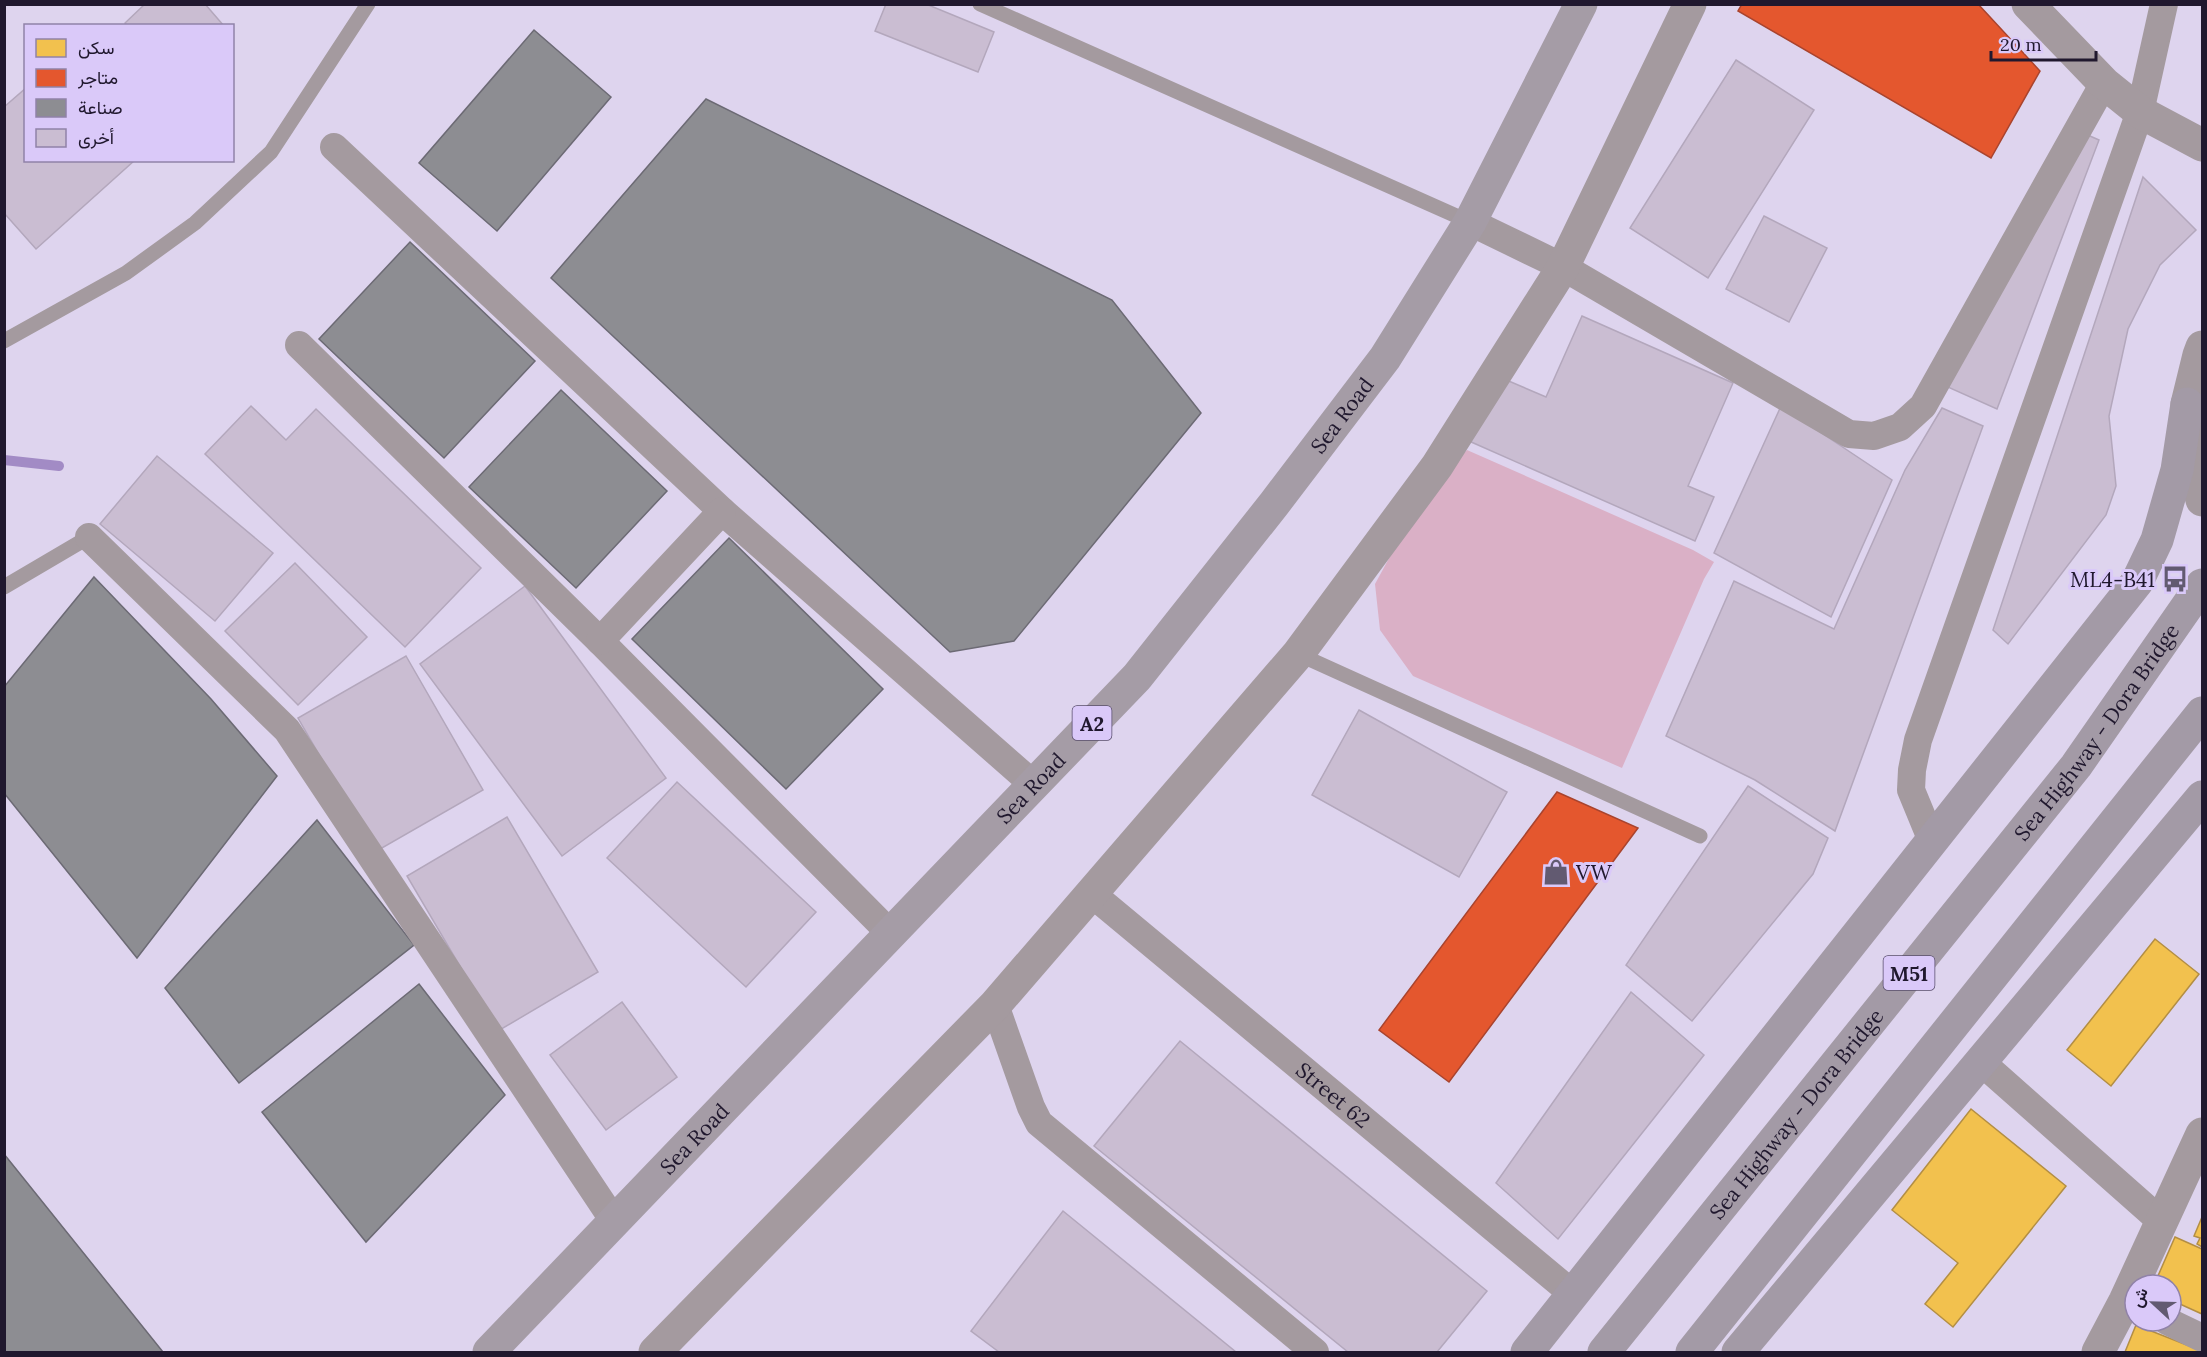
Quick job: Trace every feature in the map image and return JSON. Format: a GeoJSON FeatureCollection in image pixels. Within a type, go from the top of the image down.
{"type":"FeatureCollection","features":[{"type":"Feature","properties":{"kind":"highway","name":"Sea Road"},"geometry":{"type":"LineString","coordinates":[[489,1353],[1137,677],[1274,504],[1385,358],[1470,222],[1581,4]]}},
{"type":"Feature","properties":{"kind":"highway"},"geometry":{"type":"LineString","coordinates":[[1527,1353],[2137,582],[2157,540],[2177,470],[2187,404]]}},
{"type":"Feature","properties":{"kind":"highway","name":"Sea Highway - Dora Bridge"},"geometry":{"type":"LineString","coordinates":[[1604,1353],[2076,766],[2202,585]]}},
{"type":"Feature","properties":{"kind":"highway"},"geometry":{"type":"LineString","coordinates":[[1692,1353],[2202,713]]}},
{"type":"Feature","properties":{"kind":"highway"},"geometry":{"type":"LineString","coordinates":[[1738,1353],[1981,1062],[2198,812]]}},
{"type":"Feature","properties":{"kind":"street"},"geometry":{"type":"LineString","coordinates":[[655,1353],[995,1005],[1298,654],[1437,465],[1563,267],[1690,4]]}},
{"type":"Feature","properties":{"kind":"street"},"geometry":{"type":"LineString","coordinates":[[2028,4],[2104,83],[2140,112],[2202,145]]}},
{"type":"Feature","properties":{"kind":"street"},"geometry":{"type":"LineString","coordinates":[[1932,841],[1911,790],[1918,740],[2140,112],[2164,4]]}},
{"type":"Feature","properties":{"kind":"street"},"geometry":{"type":"LineString","coordinates":[[1470,222],[1563,267],[1849,434],[1874,436],[1900,426],[1923,406],[2104,83]]}},
{"type":"Feature","properties":{"kind":"street"},"geometry":{"type":"LineString","coordinates":[[334,147],[722,511],[1033,784]]}},
{"type":"Feature","properties":{"kind":"street"},"geometry":{"type":"LineString","coordinates":[[299,345],[600,641],[891,934]]}},
{"type":"Feature","properties":{"kind":"street"},"geometry":{"type":"LineString","coordinates":[[2202,347],[2187,404],[2189,451],[2202,500]]}},
{"type":"Feature","properties":{"kind":"street"},"geometry":{"type":"LineString","coordinates":[[600,641],[722,511]]}},
{"type":"Feature","properties":{"kind":"street"},"geometry":{"type":"LineString","coordinates":[[90,537],[287,730],[614,1221]]}},
{"type":"Feature","properties":{"kind":"street","name":"Street 62"},"geometry":{"type":"LineString","coordinates":[[1092,894],[1573,1294]]}},
{"type":"Feature","properties":{"kind":"street"},"geometry":{"type":"LineString","coordinates":[[995,1005],[1031,1107],[1040,1123],[1315,1353]]}},
{"type":"Feature","properties":{"kind":"street"},"geometry":{"type":"LineString","coordinates":[[1981,1062],[2162,1222]]}},
{"type":"Feature","properties":{"kind":"street"},"geometry":{"type":"LineString","coordinates":[[2142,1273],[2162,1222],[2198,1154]]}},
{"type":"Feature","properties":{"kind":"street"},"geometry":{"type":"LineString","coordinates":[[2098,1353],[2123,1315]]}},
{"type":"Feature","properties":{"kind":"street"},"geometry":{"type":"LineString","coordinates":[[2183,1329],[2202,1338]]}},
{"type":"Feature","properties":{"kind":"lane"},"geometry":{"type":"LineString","coordinates":[[4,341],[126,273],[195,223],[271,152],[368,4]]}},
{"type":"Feature","properties":{"kind":"lane"},"geometry":{"type":"LineString","coordinates":[[980,4],[1470,222]]}},
{"type":"Feature","properties":{"kind":"lane"},"geometry":{"type":"LineString","coordinates":[[4,587],[90,537]]}},
{"type":"Feature","properties":{"kind":"lane"},"geometry":{"type":"LineString","coordinates":[[1298,654],[1700,836]]}},
{"type":"Feature","properties":{"kind":"shaded area"},"geometry":{"type":"Polygon","coordinates":[[[1467,450],[1693,550],[1714,562],[1704,579],[1622,768],[1413,676],[1380,630],[1375,584],[1423,496],[1467,450]]]}},
{"type":"Feature","properties":{"kind":"building: سكن"},"geometry":{"type":"Polygon","coordinates":[[[2155,939],[2199,974],[2111,1086],[2067,1050],[2155,939]]]}},
{"type":"Feature","properties":{"kind":"building: سكن"},"geometry":{"type":"Polygon","coordinates":[[[1971,1109],[2066,1186],[1953,1327],[1925,1304],[1958,1263],[1892,1210],[1971,1109]]]}},
{"type":"Feature","properties":{"kind":"building: سكن"},"geometry":{"type":"Polygon","coordinates":[[[2202,1217],[2202,1247],[2197,1244],[2200,1238],[2194,1236],[2202,1217]]]}},
{"type":"Feature","properties":{"kind":"building: سكن"},"geometry":{"type":"Polygon","coordinates":[[[2175,1237],[2202,1249],[2202,1314],[2183,1305],[2183,1273],[2159,1273],[2175,1237]]]}},
{"type":"Feature","properties":{"kind":"building: سكن"},"geometry":{"type":"Polygon","coordinates":[[[2133,1333],[2156,1333],[2202,1351],[2202,1352],[2125,1352],[2133,1333]]]}},
{"type":"Feature","properties":{"kind":"building: متاجر"},"geometry":{"type":"Polygon","coordinates":[[[1742,4],[1978,4],[2040,71],[1991,158],[1738,11],[1742,4]]]}},
{"type":"Feature","properties":{"kind":"building: متاجر"},"geometry":{"type":"Polygon","coordinates":[[[1557,792],[1638,828],[1449,1082],[1379,1030],[1557,792]]]}},
{"type":"Feature","properties":{"kind":"building: صناعة"},"geometry":{"type":"Polygon","coordinates":[[[534,30],[611,97],[497,231],[419,163],[534,30]]]}},
{"type":"Feature","properties":{"kind":"building: صناعة"},"geometry":{"type":"Polygon","coordinates":[[[706,99],[1112,300],[1201,413],[1014,641],[950,652],[551,278],[706,99]]]}},
{"type":"Feature","properties":{"kind":"building: صناعة"},"geometry":{"type":"Polygon","coordinates":[[[410,242],[535,361],[444,458],[319,339],[410,242]]]}},
{"type":"Feature","properties":{"kind":"building: صناعة"},"geometry":{"type":"Polygon","coordinates":[[[561,390],[667,491],[576,588],[469,487],[561,390]]]}},
{"type":"Feature","properties":{"kind":"building: صناعة"},"geometry":{"type":"Polygon","coordinates":[[[729,538],[883,689],[786,789],[632,639],[729,538]]]}},
{"type":"Feature","properties":{"kind":"building: صناعة"},"geometry":{"type":"Polygon","coordinates":[[[94,577],[211,699],[277,776],[137,958],[4,793],[4,687],[94,577]]]}},
{"type":"Feature","properties":{"kind":"building: صناعة"},"geometry":{"type":"Polygon","coordinates":[[[317,820],[414,945],[239,1083],[165,988],[317,820]]]}},
{"type":"Feature","properties":{"kind":"building: صناعة"},"geometry":{"type":"Polygon","coordinates":[[[419,984],[505,1095],[366,1242],[262,1112],[419,984]]]}},
{"type":"Feature","properties":{"kind":"building: صناعة"},"geometry":{"type":"Polygon","coordinates":[[[4,1154],[163,1352],[4,1352],[4,1154]]]}},
{"type":"Feature","properties":{"kind":"building: أخرى"},"geometry":{"type":"Polygon","coordinates":[[[145,4],[205,4],[222,24],[126,24],[145,4]]]}},
{"type":"Feature","properties":{"kind":"building: أخرى"},"geometry":{"type":"Polygon","coordinates":[[[886,4],[926,4],[994,32],[978,72],[875,31],[886,4]]]}},
{"type":"Feature","properties":{"kind":"building: أخرى"},"geometry":{"type":"Polygon","coordinates":[[[1736,60],[1814,110],[1708,278],[1630,228],[1736,60]]]}},
{"type":"Feature","properties":{"kind":"building: أخرى"},"geometry":{"type":"Polygon","coordinates":[[[24,90],[24,162],[133,162],[36,249],[4,213],[4,107],[24,90]]]}},
{"type":"Feature","properties":{"kind":"building: أخرى"},"geometry":{"type":"Polygon","coordinates":[[[2083,133],[2099,140],[1997,409],[1941,384],[2083,133]]]}},
{"type":"Feature","properties":{"kind":"building: أخرى"},"geometry":{"type":"Polygon","coordinates":[[[2143,177],[2196,230],[2160,265],[2128,329],[2109,416],[2116,486],[2106,515],[2008,644],[1993,630],[2143,177]]]}},
{"type":"Feature","properties":{"kind":"building: أخرى"},"geometry":{"type":"Polygon","coordinates":[[[1764,216],[1827,248],[1789,322],[1726,289],[1764,216]]]}},
{"type":"Feature","properties":{"kind":"building: أخرى"},"geometry":{"type":"Polygon","coordinates":[[[1582,316],[1733,383],[1688,486],[1714,497],[1695,541],[1469,441],[1497,376],[1546,397],[1582,316]]]}},
{"type":"Feature","properties":{"kind":"building: أخرى"},"geometry":{"type":"Polygon","coordinates":[[[251,406],[286,440],[316,409],[481,568],[405,647],[205,454],[251,406]]]}},
{"type":"Feature","properties":{"kind":"building: أخرى"},"geometry":{"type":"Polygon","coordinates":[[[1781,406],[1892,480],[1831,617],[1714,553],[1781,406]]]}},
{"type":"Feature","properties":{"kind":"building: أخرى"},"geometry":{"type":"Polygon","coordinates":[[[1942,408],[1983,426],[1835,831],[1755,780],[1666,736],[1734,581],[1834,629],[1905,470],[1942,408]]]}},
{"type":"Feature","properties":{"kind":"building: أخرى"},"geometry":{"type":"Polygon","coordinates":[[[157,456],[273,553],[215,621],[100,524],[157,456]]]}},
{"type":"Feature","properties":{"kind":"building: أخرى"},"geometry":{"type":"Polygon","coordinates":[[[295,563],[367,637],[298,705],[225,631],[295,563]]]}},
{"type":"Feature","properties":{"kind":"building: أخرى"},"geometry":{"type":"Polygon","coordinates":[[[525,586],[666,778],[562,856],[420,664],[525,586]]]}},
{"type":"Feature","properties":{"kind":"building: أخرى"},"geometry":{"type":"Polygon","coordinates":[[[406,656],[483,790],[375,852],[298,718],[406,656]]]}},
{"type":"Feature","properties":{"kind":"building: أخرى"},"geometry":{"type":"Polygon","coordinates":[[[1359,710],[1507,792],[1459,877],[1312,795],[1359,710]]]}},
{"type":"Feature","properties":{"kind":"building: أخرى"},"geometry":{"type":"Polygon","coordinates":[[[677,782],[816,912],[746,987],[607,858],[677,782]]]}},
{"type":"Feature","properties":{"kind":"building: أخرى"},"geometry":{"type":"Polygon","coordinates":[[[1748,786],[1828,838],[1813,874],[1692,1021],[1626,965],[1748,786]]]}},
{"type":"Feature","properties":{"kind":"building: أخرى"},"geometry":{"type":"Polygon","coordinates":[[[507,817],[598,972],[498,1031],[407,876],[507,817]]]}},
{"type":"Feature","properties":{"kind":"building: أخرى"},"geometry":{"type":"Polygon","coordinates":[[[1631,992],[1704,1055],[1558,1239],[1496,1183],[1631,992]]]}},
{"type":"Feature","properties":{"kind":"building: أخرى"},"geometry":{"type":"Polygon","coordinates":[[[622,1002],[677,1077],[606,1130],[550,1055],[622,1002]]]}},
{"type":"Feature","properties":{"kind":"building: أخرى"},"geometry":{"type":"Polygon","coordinates":[[[1180,1041],[1487,1291],[1437,1352],[1348,1352],[1094,1146],[1180,1041]]]}},
{"type":"Feature","properties":{"kind":"building: أخرى"},"geometry":{"type":"Polygon","coordinates":[[[1063,1211],[1236,1352],[999,1352],[971,1331],[1063,1211]]]}},
{"type":"Feature","properties":{"kind":"waterway"},"geometry":{"type":"LineString","coordinates":[[4,460],[59,466]]}},
{"type":"Feature","properties":{"kind":"place","name":"ML4-B41"},"geometry":{"type":"Point","coordinates":[2175,579]}},
{"type":"Feature","properties":{"kind":"place","name":"VW"},"geometry":{"type":"Point","coordinates":[1556,872]}}]}
